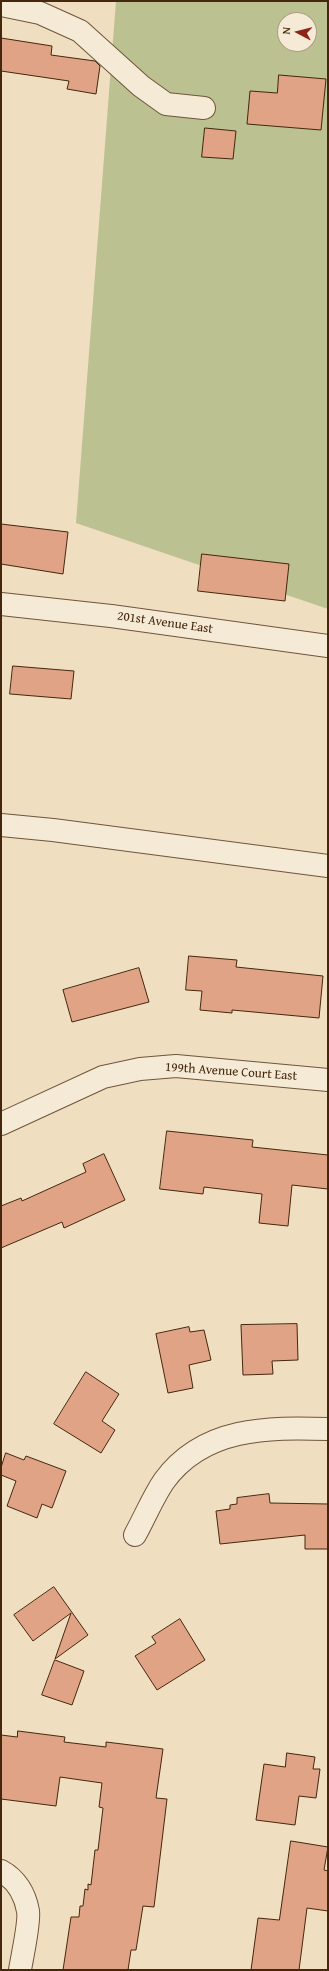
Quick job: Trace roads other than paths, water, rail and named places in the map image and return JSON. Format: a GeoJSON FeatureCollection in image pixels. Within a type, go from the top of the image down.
{"type":"FeatureCollection","features":[{"type":"Feature","properties":{"kind":"street"},"geometry":{"type":"LineString","coordinates":[[1,5],[40,13],[80,31],[141,86],[166,104],[204,108]]}},
{"type":"Feature","properties":{"kind":"street","name":"201st Avenue East"},"geometry":{"type":"LineString","coordinates":[[1,604],[111,616],[328,646]]}},
{"type":"Feature","properties":{"kind":"street"},"geometry":{"type":"LineString","coordinates":[[1,825],[53,830],[328,866]]}},
{"type":"Feature","properties":{"kind":"street","name":"199th Avenue Court East"},"geometry":{"type":"LineString","coordinates":[[1,1124],[103,1077],[140,1068],[176,1066],[328,1080]]}},
{"type":"Feature","properties":{"kind":"street"},"geometry":{"type":"LineString","coordinates":[[135,1535],[164,1481],[186,1458],[208,1443],[231,1434],[294,1428],[328,1429]]}},
{"type":"Feature","properties":{"kind":"street"},"geometry":{"type":"LineString","coordinates":[[1,1871],[10,1876],[18,1884],[28,1911],[20,1970]]}}]}
